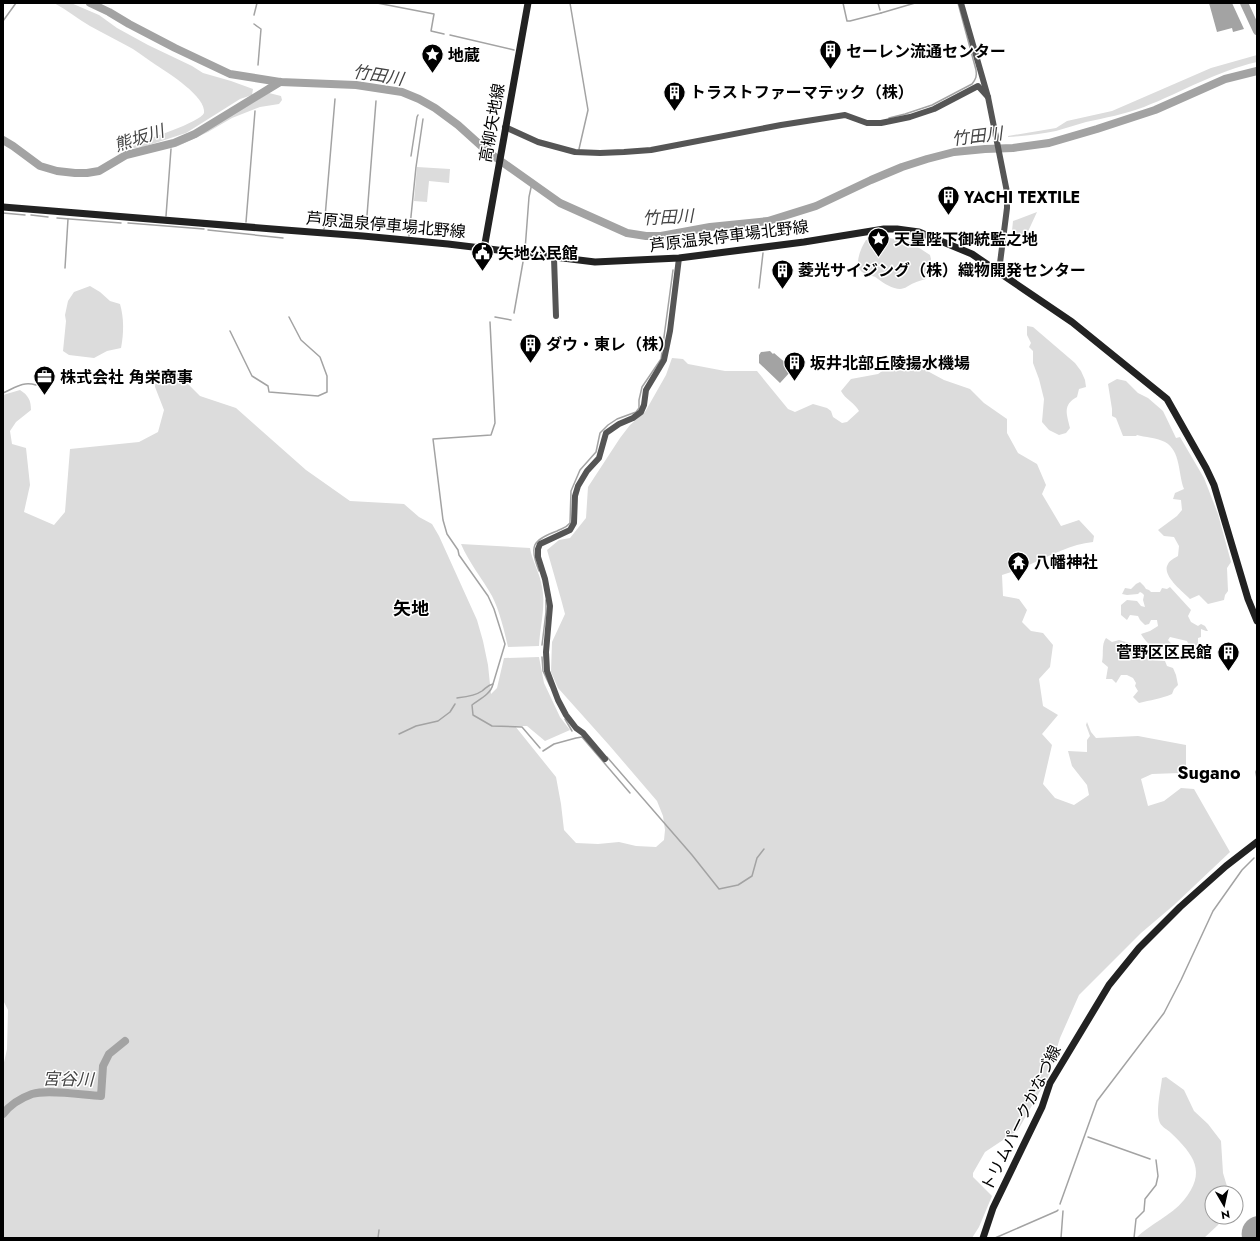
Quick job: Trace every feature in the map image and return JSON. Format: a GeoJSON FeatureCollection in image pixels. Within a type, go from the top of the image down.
{"type":"FeatureCollection","features":[{"type":"Feature","properties":{"kind":"main road","name":"高柳矢地線"},"geometry":{"type":"LineString","coordinates":[[484,249],[528,3]]}},
{"type":"Feature","properties":{"kind":"main road","name":"芦原温泉停車場北野線"},"geometry":{"type":"LineString","coordinates":[[3,207],[363,236],[595,262],[678,258],[804,242],[864,232],[897,229],[919,232],[972,254],[998,271],[1072,322],[1167,399],[1214,485],[1248,598],[1257,621]]}},
{"type":"Feature","properties":{"kind":"main road","name":"トリムパークかなづ線"},"geometry":{"type":"LineString","coordinates":[[983,1238],[993,1208],[1042,1107],[1050,1083],[1109,985],[1139,948],[1180,907],[1226,866],[1257,842]]}},
{"type":"Feature","properties":{"kind":"street"},"geometry":{"type":"LineString","coordinates":[[961,3],[988,97],[1007,192],[1007,208],[998,271]]}},
{"type":"Feature","properties":{"kind":"street"},"geometry":{"type":"LineString","coordinates":[[505,127],[538,142],[576,152],[624,152],[651,150],[781,125],[845,115],[867,123],[881,123],[910,117],[934,109],[978,86],[988,97]]}},
{"type":"Feature","properties":{"kind":"street"},"geometry":{"type":"LineString","coordinates":[[554,258],[556,316]]}},
{"type":"Feature","properties":{"kind":"street"},"geometry":{"type":"LineString","coordinates":[[605,759],[566,715],[558,700],[547,671],[546,652],[550,606],[546,579],[538,557],[538,549],[540,544],[570,530],[574,523],[575,496],[578,486],[599,458],[606,432],[642,412],[646,390],[664,360],[670,331],[678,258]]}},
{"type":"Feature","properties":{"kind":"shaded area"},"geometry":{"type":"Polygon","coordinates":[[[54,3],[71,3],[99,15],[117,28],[203,73],[253,89],[252,95],[240,99],[186,133],[143,147],[131,147],[135,143],[194,121],[201,117],[204,113],[203,107],[193,93],[169,73],[133,49],[90,26],[54,3]]]}},
{"type":"Feature","properties":{"kind":"shaded area"},"geometry":{"type":"Polygon","coordinates":[[[1209,3],[1232,3],[1244,29],[1233,32],[1232,28],[1217,32],[1209,3]]]}},
{"type":"Feature","properties":{"kind":"shaded area"},"geometry":{"type":"Polygon","coordinates":[[[1257,55],[1257,62],[1214,76],[1144,107],[1056,131],[1008,137],[1056,128],[1067,121],[1112,111],[1211,68],[1257,55]]]}},
{"type":"Feature","properties":{"kind":"shaded area"},"geometry":{"type":"Polygon","coordinates":[[[269,93],[281,96],[282,100],[279,104],[260,107],[232,118],[208,132],[176,147],[172,147],[177,143],[205,131],[269,93]]]}},
{"type":"Feature","properties":{"kind":"shaded area"},"geometry":{"type":"Polygon","coordinates":[[[417,167],[450,169],[449,183],[429,181],[427,202],[414,201],[417,167]]]}},
{"type":"Feature","properties":{"kind":"shaded area"},"geometry":{"type":"Polygon","coordinates":[[[1037,212],[1025,238],[1012,231],[1013,221],[1037,212]]]}},
{"type":"Feature","properties":{"kind":"shaded area"},"geometry":{"type":"Polygon","coordinates":[[[884,237],[910,242],[930,255],[931,259],[926,279],[904,288],[897,289],[888,286],[875,277],[860,270],[858,262],[859,257],[866,240],[884,237]]]}},
{"type":"Feature","properties":{"kind":"shaded area"},"geometry":{"type":"Polygon","coordinates":[[[90,286],[110,301],[120,304],[123,326],[121,348],[107,351],[94,358],[69,355],[63,351],[66,321],[65,315],[68,301],[74,292],[90,286]]]}},
{"type":"Feature","properties":{"kind":"shaded area"},"geometry":{"type":"Polygon","coordinates":[[[1027,326],[1033,327],[1075,363],[1085,380],[1086,387],[1079,389],[1077,397],[1069,403],[1067,407],[1070,428],[1066,433],[1059,435],[1049,430],[1042,422],[1044,399],[1033,363],[1033,351],[1029,347],[1031,343],[1027,335],[1027,326]]]}},
{"type":"Feature","properties":{"kind":"shaded area"},"geometry":{"type":"Polygon","coordinates":[[[770,351],[788,365],[787,367],[791,371],[780,383],[759,363],[759,355],[761,352],[770,351]]]}},
{"type":"Feature","properties":{"kind":"shaded area"},"geometry":{"type":"Polygon","coordinates":[[[672,358],[683,359],[688,364],[725,371],[757,371],[788,409],[795,412],[813,404],[827,408],[831,411],[833,417],[842,423],[847,422],[859,411],[841,391],[851,379],[878,374],[888,367],[920,367],[944,380],[970,389],[984,403],[1007,419],[1007,433],[1018,453],[1037,464],[1046,485],[1042,494],[1061,526],[1079,520],[1094,536],[1093,542],[1069,547],[1002,575],[1003,596],[1019,599],[1027,610],[1022,622],[1031,631],[1043,633],[1053,645],[1050,667],[1039,679],[1043,706],[1058,715],[1042,734],[1052,745],[1043,784],[1055,798],[1074,805],[1089,795],[1087,785],[1072,766],[1068,751],[1087,752],[1087,740],[1090,736],[1086,725],[1087,722],[1091,732],[1096,738],[1138,736],[1186,745],[1186,766],[1180,773],[1152,774],[1141,779],[1148,806],[1164,801],[1181,788],[1194,789],[1230,852],[1174,905],[1141,933],[1079,995],[1060,1038],[1048,1077],[1018,1130],[985,1152],[973,1173],[973,1177],[992,1196],[979,1227],[972,1238],[3,1238],[3,1067],[7,1049],[8,1010],[3,1000],[3,395],[20,390],[30,401],[31,410],[16,422],[10,431],[12,444],[26,448],[30,485],[24,512],[54,525],[65,512],[70,449],[139,442],[158,432],[164,410],[155,387],[156,374],[174,370],[200,396],[236,408],[306,470],[350,501],[404,504],[419,517],[432,524],[439,536],[477,620],[488,665],[491,694],[497,688],[504,658],[539,657],[544,683],[560,717],[570,730],[545,741],[527,726],[515,726],[556,777],[564,830],[576,843],[598,844],[619,842],[636,846],[656,847],[664,840],[665,830],[663,816],[657,801],[558,688],[551,672],[552,642],[565,614],[547,550],[559,540],[570,538],[586,518],[588,487],[620,438],[630,425],[645,412],[666,375],[672,358]]]}},
{"type":"Feature","properties":{"kind":"shaded area"},"geometry":{"type":"Polygon","coordinates":[[[1117,379],[1126,381],[1138,393],[1148,398],[1163,411],[1176,438],[1180,437],[1204,478],[1218,514],[1231,562],[1227,568],[1228,591],[1224,600],[1208,604],[1199,595],[1190,599],[1173,583],[1167,573],[1168,564],[1171,560],[1178,556],[1179,546],[1174,537],[1164,536],[1158,530],[1177,516],[1182,510],[1181,500],[1173,499],[1175,493],[1184,489],[1178,463],[1174,451],[1165,442],[1137,435],[1123,436],[1116,418],[1112,416],[1108,384],[1117,379]]]}},
{"type":"Feature","properties":{"kind":"shaded area"},"geometry":{"type":"Polygon","coordinates":[[[461,544],[530,548],[541,582],[543,594],[539,646],[508,647],[502,621],[495,602],[461,544]]]}},
{"type":"Feature","properties":{"kind":"shaded area"},"geometry":{"type":"Polygon","coordinates":[[[1140,582],[1151,592],[1160,592],[1162,588],[1167,589],[1170,587],[1191,610],[1188,616],[1191,622],[1198,626],[1201,624],[1205,626],[1208,631],[1201,629],[1201,637],[1198,638],[1198,644],[1195,646],[1189,645],[1187,641],[1170,637],[1168,640],[1175,648],[1177,655],[1175,657],[1160,647],[1151,645],[1141,634],[1158,626],[1157,620],[1151,620],[1149,624],[1145,625],[1138,616],[1130,615],[1127,620],[1121,615],[1121,605],[1127,600],[1137,601],[1141,606],[1145,607],[1143,600],[1144,595],[1142,593],[1140,592],[1138,594],[1127,595],[1122,594],[1125,588],[1131,589],[1140,582]]]}},
{"type":"Feature","properties":{"kind":"shaded area"},"geometry":{"type":"Polygon","coordinates":[[[1106,638],[1112,642],[1119,640],[1133,644],[1145,651],[1145,653],[1150,654],[1150,660],[1165,661],[1167,666],[1173,668],[1176,675],[1178,685],[1172,694],[1139,703],[1133,697],[1138,691],[1133,678],[1127,675],[1121,675],[1116,683],[1112,679],[1106,679],[1108,667],[1102,662],[1104,641],[1106,638]]]}},
{"type":"Feature","properties":{"kind":"shaded area"},"geometry":{"type":"Polygon","coordinates":[[[1166,1077],[1184,1090],[1194,1111],[1208,1124],[1221,1141],[1223,1173],[1227,1185],[1204,1185],[1204,1225],[1218,1225],[1204,1238],[1136,1238],[1179,1206],[1191,1190],[1195,1181],[1195,1164],[1191,1156],[1179,1141],[1160,1123],[1158,1107],[1162,1078],[1166,1077]]]}},
{"type":"Feature","properties":{"kind":"shaded area"},"geometry":{"type":"Polygon","coordinates":[[[1257,1216],[1257,1238],[1242,1238],[1242,1230],[1247,1221],[1257,1216]]]}},
{"type":"Feature","properties":{"kind":"waterway"},"geometry":{"type":"LineString","coordinates":[[3,21],[16,3]]}},
{"type":"Feature","properties":{"kind":"waterway","name":"竹田川"},"geometry":{"type":"LineString","coordinates":[[90,3],[175,48],[230,74],[280,82],[356,85],[402,92],[419,99],[435,108],[458,125],[488,152],[560,203],[627,233],[646,236],[661,236],[710,227],[768,221],[816,206],[871,180],[902,167],[927,159],[954,152],[1013,148],[1049,143],[1155,110],[1225,79],[1257,71]]}},
{"type":"Feature","properties":{"kind":"waterway"},"geometry":{"type":"LineString","coordinates":[[254,15],[257,3]]}},
{"type":"Feature","properties":{"kind":"waterway"},"geometry":{"type":"LineString","coordinates":[[377,3],[434,14],[431,31],[444,34]]}},
{"type":"Feature","properties":{"kind":"waterway"},"geometry":{"type":"LineString","coordinates":[[570,3],[588,110],[579,149]]}},
{"type":"Feature","properties":{"kind":"waterway"},"geometry":{"type":"LineString","coordinates":[[843,3],[847,21],[881,13]]}},
{"type":"Feature","properties":{"kind":"waterway"},"geometry":{"type":"LineString","coordinates":[[878,3],[880,10]]}},
{"type":"Feature","properties":{"kind":"waterway"},"geometry":{"type":"LineString","coordinates":[[881,13],[915,3]]}},
{"type":"Feature","properties":{"kind":"waterway"},"geometry":{"type":"LineString","coordinates":[[889,118],[932,105],[972,84],[974,81],[976,70],[958,3]]}},
{"type":"Feature","properties":{"kind":"waterway"},"geometry":{"type":"LineString","coordinates":[[1244,3],[1257,31]]}},
{"type":"Feature","properties":{"kind":"waterway"},"geometry":{"type":"LineString","coordinates":[[254,24],[261,29],[258,65]]}},
{"type":"Feature","properties":{"kind":"waterway"},"geometry":{"type":"LineString","coordinates":[[450,35],[514,50]]}},
{"type":"Feature","properties":{"kind":"waterway","name":"熊坂川"},"geometry":{"type":"LineString","coordinates":[[3,140],[40,166],[57,171],[75,173],[99,171],[126,155],[174,143],[195,134],[280,82]]}},
{"type":"Feature","properties":{"kind":"waterway"},"geometry":{"type":"LineString","coordinates":[[324,229],[335,99]]}},
{"type":"Feature","properties":{"kind":"waterway"},"geometry":{"type":"LineString","coordinates":[[366,228],[376,101]]}},
{"type":"Feature","properties":{"kind":"waterway"},"geometry":{"type":"LineString","coordinates":[[246,222],[255,111]]}},
{"type":"Feature","properties":{"kind":"waterway"},"geometry":{"type":"LineString","coordinates":[[411,156],[418,115]]}},
{"type":"Feature","properties":{"kind":"waterway"},"geometry":{"type":"LineString","coordinates":[[409,236],[416,167],[423,119]]}},
{"type":"Feature","properties":{"kind":"waterway"},"geometry":{"type":"LineString","coordinates":[[166,216],[171,149]]}},
{"type":"Feature","properties":{"kind":"waterway"},"geometry":{"type":"LineString","coordinates":[[525,250],[529,197],[532,183]]}},
{"type":"Feature","properties":{"kind":"waterway"},"geometry":{"type":"LineString","coordinates":[[3,213],[25,215]]}},
{"type":"Feature","properties":{"kind":"waterway"},"geometry":{"type":"LineString","coordinates":[[31,215],[48,217]]}},
{"type":"Feature","properties":{"kind":"waterway"},"geometry":{"type":"LineString","coordinates":[[57,218],[121,223]]}},
{"type":"Feature","properties":{"kind":"waterway"},"geometry":{"type":"LineString","coordinates":[[65,268],[68,219]]}},
{"type":"Feature","properties":{"kind":"waterway"},"geometry":{"type":"LineString","coordinates":[[128,223],[204,229]]}},
{"type":"Feature","properties":{"kind":"waterway"},"geometry":{"type":"LineString","coordinates":[[208,230],[283,238]]}},
{"type":"Feature","properties":{"kind":"waterway"},"geometry":{"type":"LineString","coordinates":[[759,288],[763,253]]}},
{"type":"Feature","properties":{"kind":"waterway"},"geometry":{"type":"LineString","coordinates":[[514,313],[523,262]]}},
{"type":"Feature","properties":{"kind":"waterway"},"geometry":{"type":"LineString","coordinates":[[539,571],[534,555],[535,545],[542,538],[564,528],[570,523],[571,491],[580,470],[596,452],[600,433],[617,419],[636,412],[639,408],[642,387],[661,359],[673,270]]}},
{"type":"Feature","properties":{"kind":"waterway"},"geometry":{"type":"LineString","coordinates":[[230,331],[252,376],[268,386],[269,392],[318,396],[327,392],[327,376],[320,357],[301,340],[289,317]]}},
{"type":"Feature","properties":{"kind":"waterway"},"geometry":{"type":"LineString","coordinates":[[495,317],[511,320]]}},
{"type":"Feature","properties":{"kind":"waterway"},"geometry":{"type":"LineString","coordinates":[[457,698],[476,694],[493,684],[505,644],[494,609],[488,596],[459,555],[458,550],[447,534],[443,520],[433,439],[491,435],[495,423],[490,322]]}},
{"type":"Feature","properties":{"kind":"waterway"},"geometry":{"type":"LineString","coordinates":[[3,393],[23,384],[36,385]]}},
{"type":"Feature","properties":{"kind":"waterway"},"geometry":{"type":"LineString","coordinates":[[542,645],[546,600]]}},
{"type":"Feature","properties":{"kind":"waterway"},"geometry":{"type":"LineString","coordinates":[[542,657],[543,671],[550,686]]}},
{"type":"Feature","properties":{"kind":"waterway"},"geometry":{"type":"LineString","coordinates":[[493,684],[490,691],[472,705],[473,715],[492,726],[522,727],[540,748]]}},
{"type":"Feature","properties":{"kind":"waterway"},"geometry":{"type":"LineString","coordinates":[[399,734],[416,726],[438,721],[450,712],[455,704]]}},
{"type":"Feature","properties":{"kind":"waterway"},"geometry":{"type":"LineString","coordinates":[[565,719],[572,731]]}},
{"type":"Feature","properties":{"kind":"waterway"},"geometry":{"type":"LineString","coordinates":[[543,751],[554,744],[582,737],[630,793]]}},
{"type":"Feature","properties":{"kind":"waterway"},"geometry":{"type":"LineString","coordinates":[[607,757],[692,855],[719,889],[738,885],[752,876],[757,858],[764,849]]}},
{"type":"Feature","properties":{"kind":"waterway"},"geometry":{"type":"LineString","coordinates":[[1257,769],[1257,779]]}},
{"type":"Feature","properties":{"kind":"waterway"},"geometry":{"type":"LineString","coordinates":[[1060,1204],[1097,1101],[1164,1013],[1213,911],[1242,870],[1254,858]]}},
{"type":"Feature","properties":{"kind":"waterway","name":"宮谷川"},"geometry":{"type":"LineString","coordinates":[[3,1114],[12,1105],[32,1094],[56,1092],[101,1096],[103,1066],[109,1054],[125,1041]]}},
{"type":"Feature","properties":{"kind":"waterway"},"geometry":{"type":"LineString","coordinates":[[1088,1137],[1150,1159]]}},
{"type":"Feature","properties":{"kind":"waterway"},"geometry":{"type":"LineString","coordinates":[[1134,1238],[1136,1219],[1144,1211],[1145,1199],[1156,1185],[1158,1176],[1156,1160]]}},
{"type":"Feature","properties":{"kind":"waterway"},"geometry":{"type":"LineString","coordinates":[[995,1238],[1058,1210]]}},
{"type":"Feature","properties":{"kind":"waterway"},"geometry":{"type":"LineString","coordinates":[[1061,1238],[1063,1211]]}},
{"type":"Feature","properties":{"kind":"waterway"},"geometry":{"type":"LineString","coordinates":[[378,1238],[379,1230]]}},
{"type":"Feature","properties":{"kind":"place","name":"セーレン流通センター"},"geometry":{"type":"Point","coordinates":[830,70]}},
{"type":"Feature","properties":{"kind":"place","name":"地蔵"},"geometry":{"type":"Point","coordinates":[433,74]}},
{"type":"Feature","properties":{"kind":"place","name":"トラストファーマテック（株）"},"geometry":{"type":"Point","coordinates":[674,112]}},
{"type":"Feature","properties":{"kind":"place","name":"YACHI TEXTILE"},"geometry":{"type":"Point","coordinates":[949,216]}},
{"type":"Feature","properties":{"kind":"place","name":"天皇陛下御統監之地"},"geometry":{"type":"Point","coordinates":[879,258]}},
{"type":"Feature","properties":{"kind":"place","name":"矢地公民館"},"geometry":{"type":"Point","coordinates":[482,272]}},
{"type":"Feature","properties":{"kind":"place","name":"菱光サイジング（株）織物開発センター"},"geometry":{"type":"Point","coordinates":[783,290]}},
{"type":"Feature","properties":{"kind":"place","name":"ダウ・東レ（株）"},"geometry":{"type":"Point","coordinates":[531,364]}},
{"type":"Feature","properties":{"kind":"place","name":"坂井北部丘陵揚水機場"},"geometry":{"type":"Point","coordinates":[795,382]}},
{"type":"Feature","properties":{"kind":"place","name":"株式会社 角栄商事"},"geometry":{"type":"Point","coordinates":[44,396]}},
{"type":"Feature","properties":{"kind":"place","name":"八幡神社"},"geometry":{"type":"Point","coordinates":[1019,582]}},
{"type":"Feature","properties":{"kind":"place","name":"菅野区区民館"},"geometry":{"type":"Point","coordinates":[1228,672]}},
{"type":"Feature","properties":{"kind":"district","name":"矢地"},"geometry":{"type":"Point","coordinates":[411,609]}},
{"type":"Feature","properties":{"kind":"district","name":"Sugano"},"geometry":{"type":"Point","coordinates":[1209,773]}}]}
